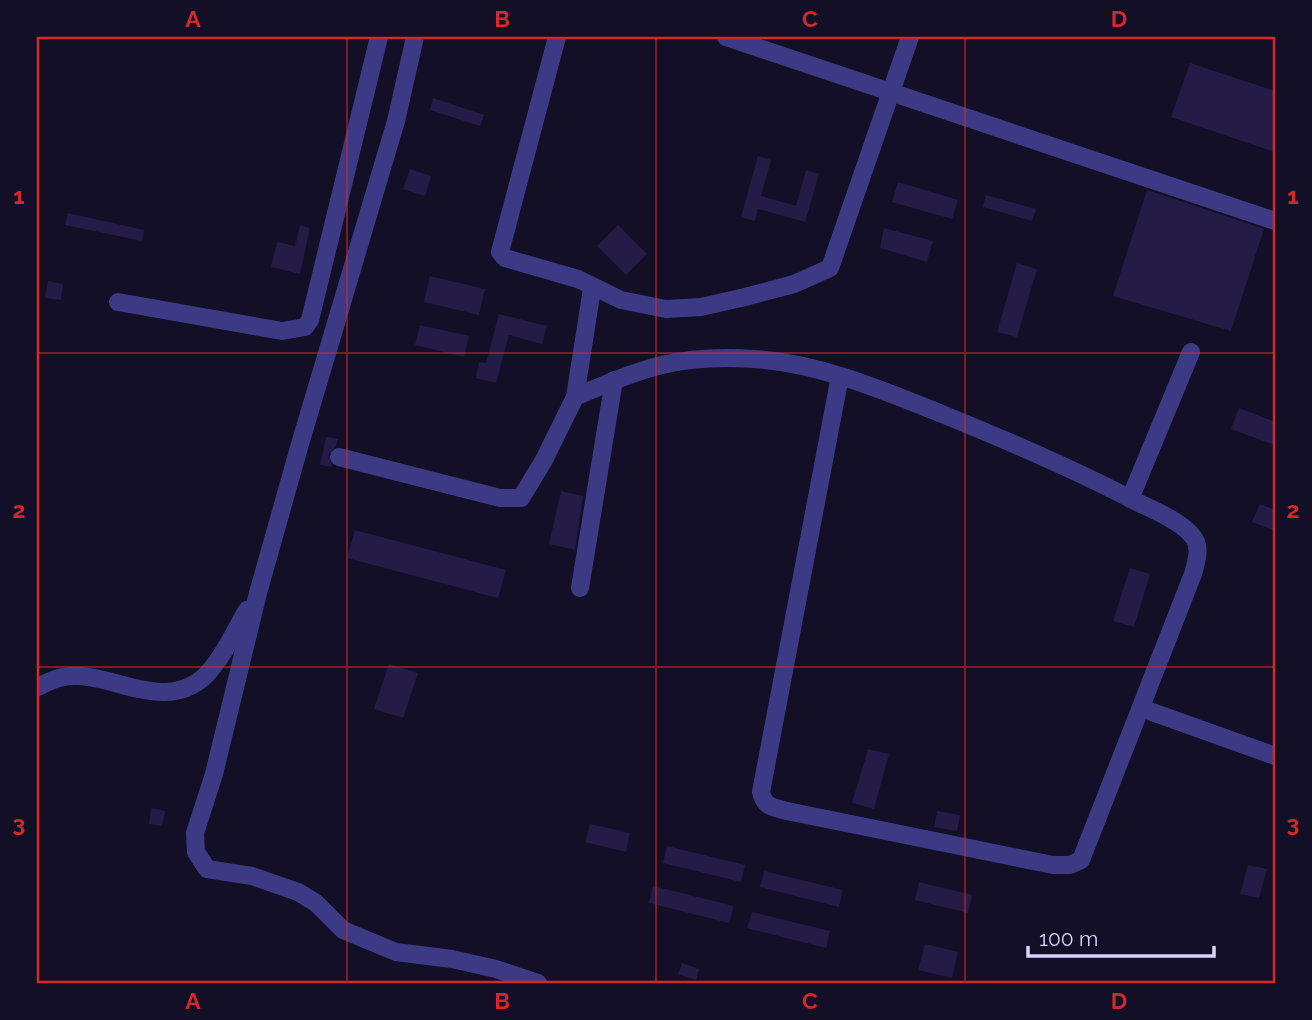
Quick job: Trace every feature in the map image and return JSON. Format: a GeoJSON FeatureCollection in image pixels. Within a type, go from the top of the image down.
{"type":"FeatureCollection","features":[{"type":"Feature","properties":{"kind":"street"},"geometry":{"type":"LineString","coordinates":[[118,302],[282,331],[305,327],[310,320],[379,37]]}},
{"type":"Feature","properties":{"kind":"street"},"geometry":{"type":"LineString","coordinates":[[415,37],[396,121],[258,593],[214,774],[195,833],[195,847],[202,864],[218,873],[252,876],[298,892],[316,903],[343,930],[378,946],[397,952],[452,959],[496,969],[538,983]]}},
{"type":"Feature","properties":{"kind":"street"},"geometry":{"type":"LineString","coordinates":[[557,37],[499,249],[505,258],[578,279],[592,289],[645,307],[701,307],[793,285],[823,273],[835,262],[910,37]]}},
{"type":"Feature","properties":{"kind":"street"},"geometry":{"type":"LineString","coordinates":[[726,37],[1275,221]]}},
{"type":"Feature","properties":{"kind":"street"},"geometry":{"type":"LineString","coordinates":[[339,457],[516,500],[530,486],[575,397],[592,289]]}},
{"type":"Feature","properties":{"kind":"street"},"geometry":{"type":"LineString","coordinates":[[1130,499],[1191,352]]}},
{"type":"Feature","properties":{"kind":"street"},"geometry":{"type":"LineString","coordinates":[[575,397],[657,364],[701,358],[788,363],[840,376],[976,428],[1130,499],[1173,522],[1194,538],[1198,552],[1193,574],[1081,860],[1070,865],[1053,865],[787,811],[769,806],[763,801],[761,792],[840,376]]}},
{"type":"Feature","properties":{"kind":"street"},"geometry":{"type":"LineString","coordinates":[[580,588],[614,380]]}},
{"type":"Feature","properties":{"kind":"street"},"geometry":{"type":"LineString","coordinates":[[37,689],[65,676],[150,692],[193,684],[212,668],[229,645],[258,593]]}},
{"type":"Feature","properties":{"kind":"street"},"geometry":{"type":"LineString","coordinates":[[1141,708],[1275,756]]}},
{"type":"Feature","properties":{"kind":"building"},"geometry":{"type":"Polygon","coordinates":[[[1190,63],[1275,91],[1275,152],[1171,117],[1190,63]]]}},
{"type":"Feature","properties":{"kind":"building"},"geometry":{"type":"Polygon","coordinates":[[[433,98],[484,115],[480,126],[430,110],[433,98]]]}},
{"type":"Feature","properties":{"kind":"building"},"geometry":{"type":"Polygon","coordinates":[[[758,156],[771,160],[761,196],[796,206],[806,170],[819,174],[805,222],[758,209],[755,221],[741,217],[758,156]]]}},
{"type":"Feature","properties":{"kind":"building"},"geometry":{"type":"Polygon","coordinates":[[[410,169],[431,176],[425,196],[403,189],[410,169]]]}},
{"type":"Feature","properties":{"kind":"building"},"geometry":{"type":"Polygon","coordinates":[[[898,182],[958,200],[952,219],[892,202],[898,182]]]}},
{"type":"Feature","properties":{"kind":"building"},"geometry":{"type":"Polygon","coordinates":[[[1147,190],[1264,229],[1231,331],[1113,296],[1147,190]]]}},
{"type":"Feature","properties":{"kind":"building"},"geometry":{"type":"Polygon","coordinates":[[[986,195],[1036,209],[1032,221],[983,207],[986,195]]]}},
{"type":"Feature","properties":{"kind":"building"},"geometry":{"type":"Polygon","coordinates":[[[68,213],[144,230],[142,241],[65,225],[68,213]]]}},
{"type":"Feature","properties":{"kind":"building"},"geometry":{"type":"Polygon","coordinates":[[[300,225],[310,228],[300,274],[271,267],[277,242],[295,246],[300,225]]]}},
{"type":"Feature","properties":{"kind":"building"},"geometry":{"type":"Polygon","coordinates":[[[618,225],[647,254],[626,275],[597,246],[618,225]]]}},
{"type":"Feature","properties":{"kind":"building"},"geometry":{"type":"Polygon","coordinates":[[[884,228],[933,241],[927,262],[880,248],[884,228]]]}},
{"type":"Feature","properties":{"kind":"building"},"geometry":{"type":"Polygon","coordinates":[[[1017,263],[1037,269],[1017,337],[997,332],[1017,263]]]}},
{"type":"Feature","properties":{"kind":"building"},"geometry":{"type":"Polygon","coordinates":[[[430,276],[485,289],[479,315],[424,302],[430,276]]]}},
{"type":"Feature","properties":{"kind":"building"},"geometry":{"type":"Polygon","coordinates":[[[48,281],[63,284],[61,300],[45,298],[48,281]]]}},
{"type":"Feature","properties":{"kind":"building"},"geometry":{"type":"Polygon","coordinates":[[[499,314],[547,326],[542,344],[509,335],[496,383],[476,378],[479,362],[486,363],[499,314]]]}},
{"type":"Feature","properties":{"kind":"building"},"geometry":{"type":"Polygon","coordinates":[[[420,325],[469,336],[464,357],[415,345],[420,325]]]}},
{"type":"Feature","properties":{"kind":"building"},"geometry":{"type":"Polygon","coordinates":[[[1239,408],[1275,422],[1275,445],[1231,429],[1239,408]]]}},
{"type":"Feature","properties":{"kind":"building"},"geometry":{"type":"Polygon","coordinates":[[[326,437],[338,439],[328,455],[332,467],[320,465],[326,437]]]}},
{"type":"Feature","properties":{"kind":"building"},"geometry":{"type":"Polygon","coordinates":[[[561,491],[583,496],[575,550],[549,544],[561,491]]]}},
{"type":"Feature","properties":{"kind":"building"},"geometry":{"type":"Polygon","coordinates":[[[1260,504],[1275,510],[1275,531],[1252,522],[1260,504]]]}},
{"type":"Feature","properties":{"kind":"building"},"geometry":{"type":"Polygon","coordinates":[[[355,530],[506,570],[498,598],[347,558],[355,530]]]}},
{"type":"Feature","properties":{"kind":"building"},"geometry":{"type":"Polygon","coordinates":[[[1130,568],[1150,574],[1134,627],[1113,621],[1130,568]]]}},
{"type":"Feature","properties":{"kind":"building"},"geometry":{"type":"Polygon","coordinates":[[[389,664],[418,673],[403,718],[374,709],[389,664]]]}},
{"type":"Feature","properties":{"kind":"building"},"geometry":{"type":"Polygon","coordinates":[[[868,749],[889,754],[874,809],[852,803],[868,749]]]}},
{"type":"Feature","properties":{"kind":"building"},"geometry":{"type":"Polygon","coordinates":[[[151,808],[165,811],[162,826],[149,824],[151,808]]]}},
{"type":"Feature","properties":{"kind":"building"},"geometry":{"type":"Polygon","coordinates":[[[937,811],[960,815],[957,831],[934,827],[937,811]]]}},
{"type":"Feature","properties":{"kind":"building"},"geometry":{"type":"Polygon","coordinates":[[[590,824],[630,833],[626,852],[585,842],[590,824]]]}},
{"type":"Feature","properties":{"kind":"building"},"geometry":{"type":"Polygon","coordinates":[[[667,846],[745,865],[741,882],[663,863],[667,846]]]}},
{"type":"Feature","properties":{"kind":"building"},"geometry":{"type":"Polygon","coordinates":[[[1248,865],[1267,869],[1259,898],[1240,894],[1248,865]]]}},
{"type":"Feature","properties":{"kind":"building"},"geometry":{"type":"Polygon","coordinates":[[[764,871],[843,890],[839,907],[760,887],[764,871]]]}},
{"type":"Feature","properties":{"kind":"building"},"geometry":{"type":"Polygon","coordinates":[[[919,882],[972,895],[968,913],[915,900],[919,882]]]}},
{"type":"Feature","properties":{"kind":"building"},"geometry":{"type":"Polygon","coordinates":[[[653,886],[734,906],[729,923],[649,903],[653,886]]]}},
{"type":"Feature","properties":{"kind":"building"},"geometry":{"type":"Polygon","coordinates":[[[752,912],[830,931],[826,948],[747,928],[752,912]]]}},
{"type":"Feature","properties":{"kind":"building"},"geometry":{"type":"Polygon","coordinates":[[[925,944],[958,952],[952,978],[918,970],[925,944]]]}},
{"type":"Feature","properties":{"kind":"building"},"geometry":{"type":"Polygon","coordinates":[[[682,963],[699,969],[696,980],[678,974],[682,963]]]}}]}
